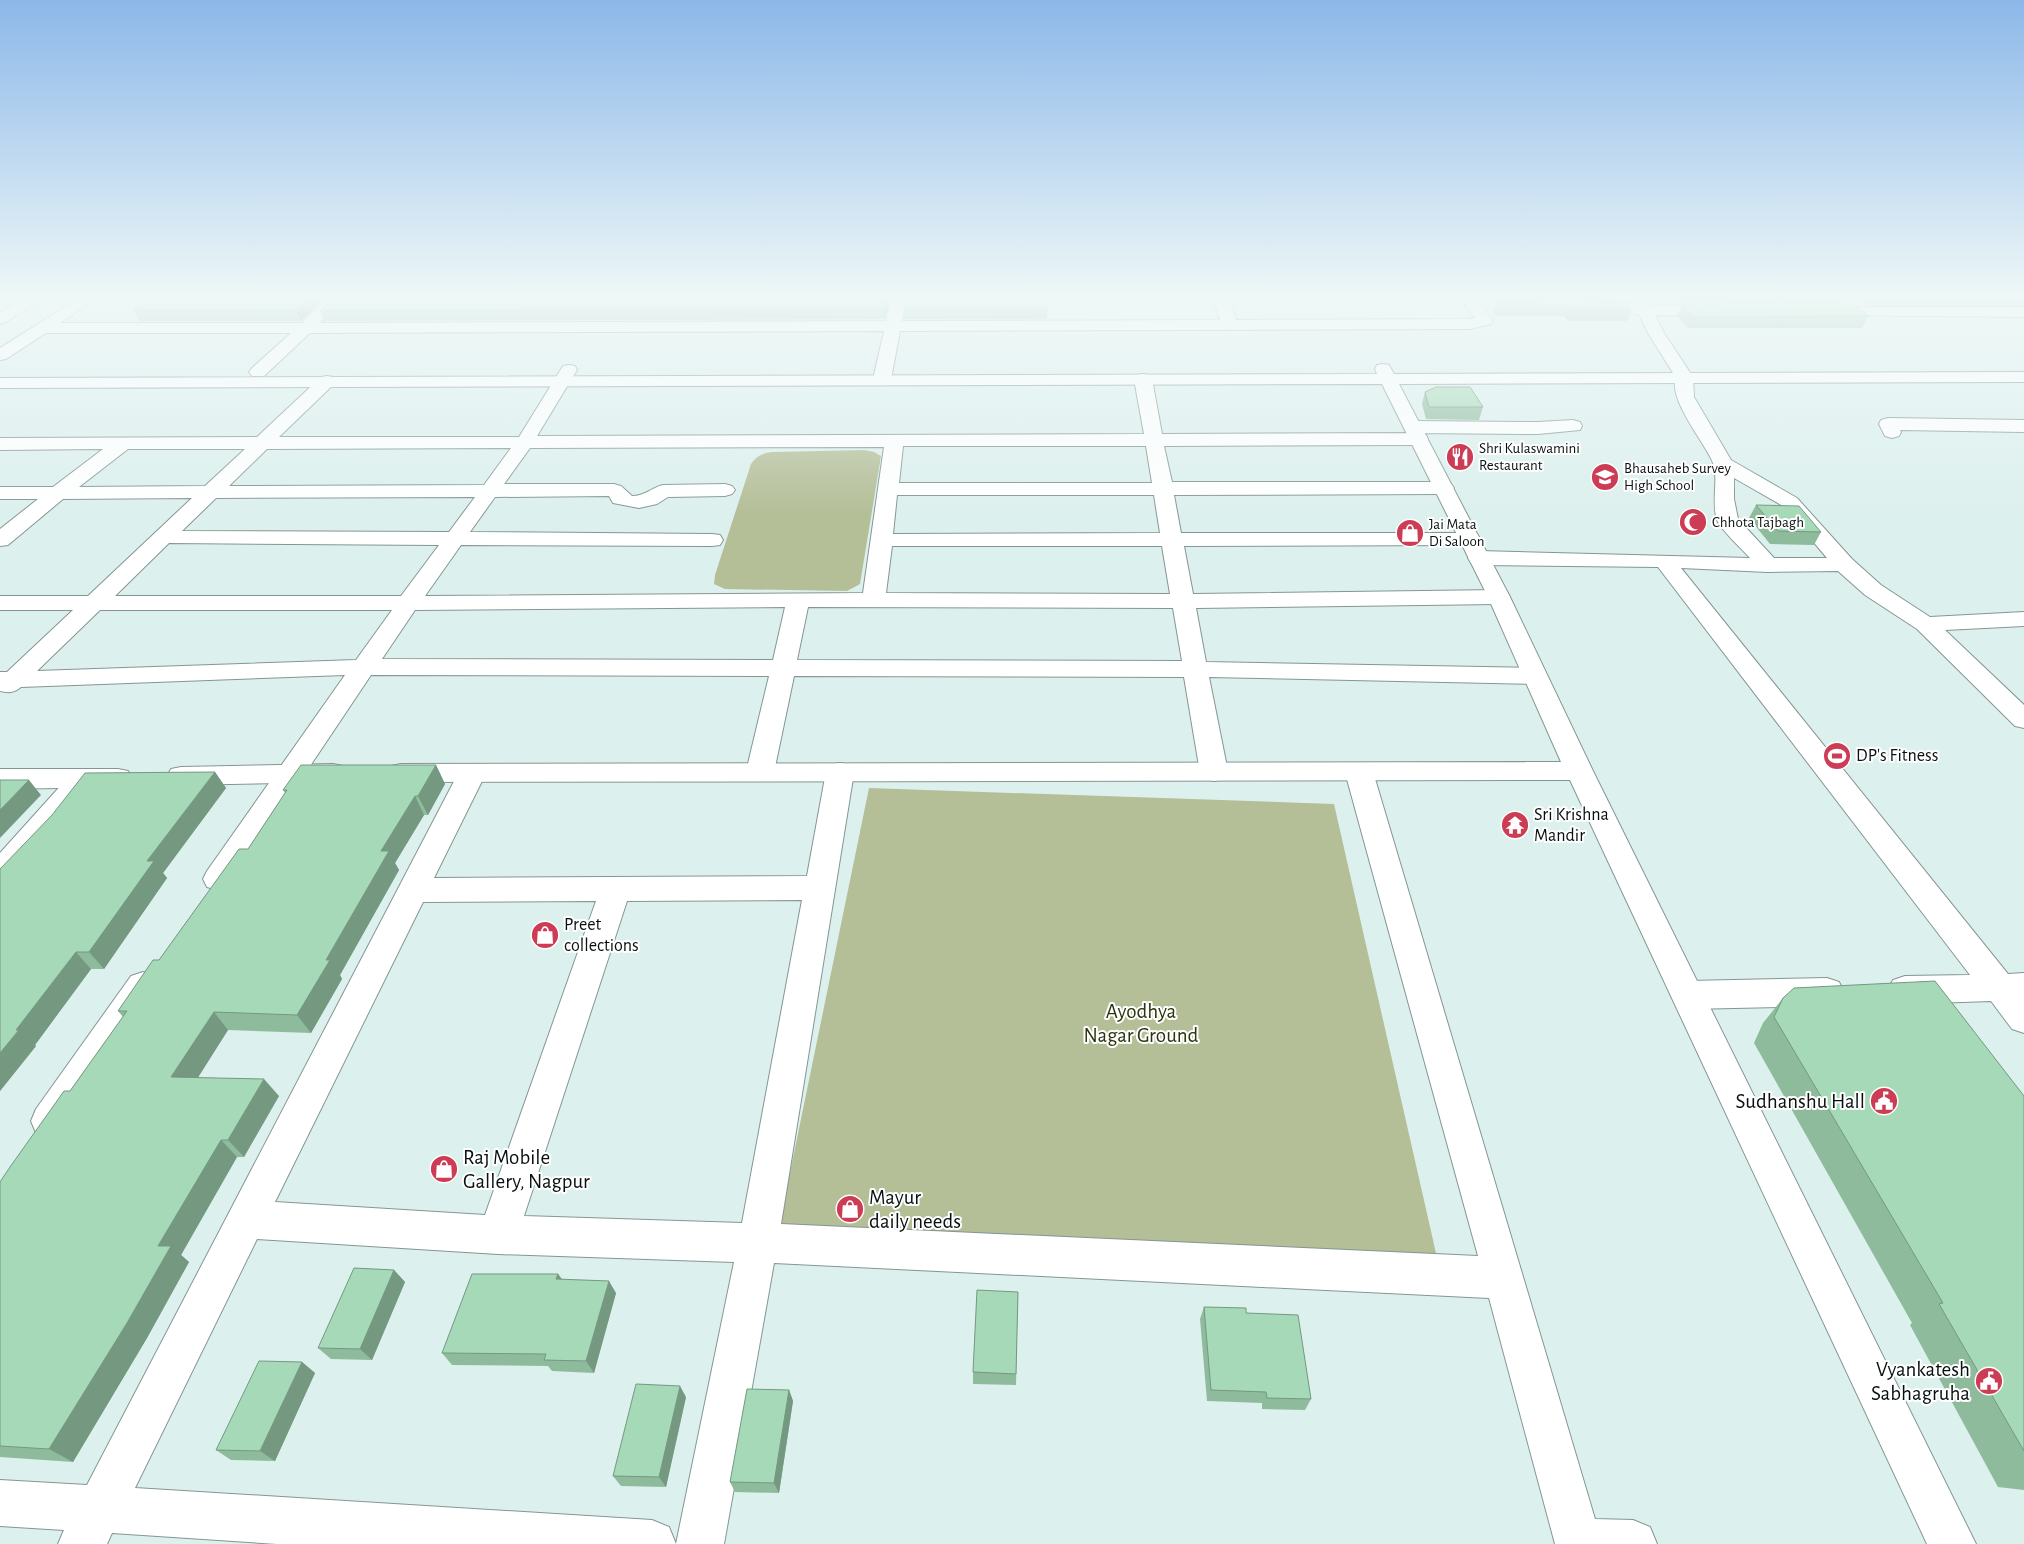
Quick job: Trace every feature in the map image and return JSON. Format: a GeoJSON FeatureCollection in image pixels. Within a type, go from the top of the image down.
{"type":"FeatureCollection","features":[{"type":"Feature","properties":{"kind":"street"},"geometry":{"type":"LineString","coordinates":[[0,373],[258,372],[566,375],[1386,374],[1792,370]]}},
{"type":"Feature","properties":{"kind":"street"},"geometry":{"type":"LineString","coordinates":[[1681,372],[2024,377]]}},
{"type":"Feature","properties":{"kind":"street"},"geometry":{"type":"LineString","coordinates":[[1681,372],[1685,397],[1724,464],[1790,502],[1844,564],[1873,590],[1926,624],[2024,720]]}},
{"type":"Feature","properties":{"kind":"street"},"geometry":{"type":"LineString","coordinates":[[1142,374],[1214,772]]}},
{"type":"Feature","properties":{"kind":"street"},"geometry":{"type":"LineString","coordinates":[[1386,374],[1499,596],[1579,771],[1952,1544]]}},
{"type":"Feature","properties":{"kind":"street"},"geometry":{"type":"LineString","coordinates":[[0,382],[327,381],[566,375]]}},
{"type":"Feature","properties":{"kind":"street"},"geometry":{"type":"LineString","coordinates":[[206,896],[408,603],[491,490],[566,375]]}},
{"type":"Feature","properties":{"kind":"street"},"geometry":{"type":"LineString","coordinates":[[4,684],[95,602],[327,381]]}},
{"type":"Feature","properties":{"kind":"street"},"geometry":{"type":"LineString","coordinates":[[1892,432],[1888,424],[2024,426]]}},
{"type":"Feature","properties":{"kind":"street"},"geometry":{"type":"LineString","coordinates":[[0,444],[1154,441],[1574,426]]}},
{"type":"Feature","properties":{"kind":"street"},"geometry":{"type":"LineString","coordinates":[[874,600],[894,442]]}},
{"type":"Feature","properties":{"kind":"street"},"geometry":{"type":"LineString","coordinates":[[0,540],[59,492],[124,444]]}},
{"type":"Feature","properties":{"kind":"street"},"geometry":{"type":"LineString","coordinates":[[1724,464],[1724,498],[1728,520],[1768,565]]}},
{"type":"Feature","properties":{"kind":"street"},"geometry":{"type":"LineString","coordinates":[[888,489],[1444,488]]}},
{"type":"Feature","properties":{"kind":"street"},"geometry":{"type":"LineString","coordinates":[[0,492],[614,490],[620,499],[631,502],[650,500],[663,491],[725,490]]}},
{"type":"Feature","properties":{"kind":"street"},"geometry":{"type":"LineString","coordinates":[[164,537],[712,540]]}},
{"type":"Feature","properties":{"kind":"street"},"geometry":{"type":"LineString","coordinates":[[881,540],[1172,540],[1474,548],[1664,561],[1768,565],[1844,564]]}},
{"type":"Feature","properties":{"kind":"street"},"geometry":{"type":"LineString","coordinates":[[1664,561],[2011,987],[2024,1019]]}},
{"type":"Feature","properties":{"kind":"street"},"geometry":{"type":"LineString","coordinates":[[0,603],[874,600],[1183,601],[1499,596]]}},
{"type":"Feature","properties":{"kind":"street"},"geometry":{"type":"LineString","coordinates":[[760,772],[798,601]]}},
{"type":"Feature","properties":{"kind":"street"},"geometry":{"type":"LineString","coordinates":[[1926,624],[2024,619]]}},
{"type":"Feature","properties":{"kind":"street"},"geometry":{"type":"LineString","coordinates":[[4,684],[364,667],[1196,669],[1535,676]]}},
{"type":"Feature","properties":{"kind":"street"},"geometry":{"type":"LineString","coordinates":[[0,779],[83,779],[292,773],[1579,771]]}},
{"type":"Feature","properties":{"kind":"street"},"geometry":{"type":"LineString","coordinates":[[700,1544],[758,1243],[840,772]]}},
{"type":"Feature","properties":{"kind":"street"},"geometry":{"type":"LineString","coordinates":[[1359,772],[1579,1543],[1633,1544]]}},
{"type":"Feature","properties":{"kind":"street"},"geometry":{"type":"LineString","coordinates":[[90,1527],[472,773]]}},
{"type":"Feature","properties":{"kind":"street"},"geometry":{"type":"LineString","coordinates":[[0,873],[83,779]]}},
{"type":"Feature","properties":{"kind":"street"},"geometry":{"type":"LineString","coordinates":[[413,890],[820,888]]}},
{"type":"Feature","properties":{"kind":"street"},"geometry":{"type":"LineString","coordinates":[[498,1235],[615,889]]}},
{"type":"Feature","properties":{"kind":"street"},"geometry":{"type":"LineString","coordinates":[[34,1141],[155,970]]}},
{"type":"Feature","properties":{"kind":"street"},"geometry":{"type":"LineString","coordinates":[[1688,995],[2011,987]]}},
{"type":"Feature","properties":{"kind":"street"},"geometry":{"type":"LineString","coordinates":[[247,1219],[498,1235],[758,1243],[1504,1278]]}},
{"type":"Feature","properties":{"kind":"street"},"geometry":{"type":"LineString","coordinates":[[0,1503],[90,1527],[652,1544]]}},
{"type":"Feature","properties":{"kind":"green space"},"geometry":{"type":"Polygon","coordinates":[[[864,450],[881,456],[860,584],[847,591],[725,589],[714,584],[715,575],[751,464],[756,458],[763,454],[774,452],[864,450]]]}},
{"type":"Feature","properties":{"kind":"green space","name":"Ayodhya Nagar Ground"},"geometry":{"type":"Polygon","coordinates":[[[869,788],[1334,804],[1438,1262],[778,1231],[869,788]]]}},
{"type":"Feature","properties":{"kind":"building"},"geometry":{"type":"Polygon","coordinates":[[[1436,387],[1470,387],[1483,407],[1429,407],[1425,392],[1436,387]]]}},
{"type":"Feature","properties":{"kind":"building"},"geometry":{"type":"Polygon","coordinates":[[[1756,505],[1799,506],[1821,532],[1778,531],[1756,505]]]}},
{"type":"Feature","properties":{"kind":"building"},"geometry":{"type":"Polygon","coordinates":[[[301,765],[436,765],[418,796],[415,796],[381,851],[389,851],[326,960],[330,960],[297,1015],[214,1012],[171,1077],[264,1079],[228,1140],[221,1140],[158,1246],[171,1246],[127,1323],[49,1449],[0,1446],[0,1182],[64,1091],[70,1091],[127,1011],[118,1011],[153,960],[159,960],[239,849],[248,849],[287,790],[283,790],[301,765]]]}},
{"type":"Feature","properties":{"kind":"building"},"geometry":{"type":"Polygon","coordinates":[[[215,772],[147,861],[154,861],[89,952],[76,952],[0,1053],[0,869],[52,815],[85,773],[215,772]]]}},
{"type":"Feature","properties":{"kind":"building"},"geometry":{"type":"Polygon","coordinates":[[[0,780],[29,780],[0,810],[0,780]]]}},
{"type":"Feature","properties":{"kind":"building","name":"Sudhanshu Hall"},"geometry":{"type":"Polygon","coordinates":[[[1935,981],[2024,1096],[2024,1451],[1939,1304],[1943,1303],[1774,1017],[1783,998],[1794,988],[1935,981]]]}},
{"type":"Feature","properties":{"kind":"building"},"geometry":{"type":"Polygon","coordinates":[[[354,1268],[394,1270],[360,1349],[318,1348],[354,1268]]]}},
{"type":"Feature","properties":{"kind":"building"},"geometry":{"type":"Polygon","coordinates":[[[472,1274],[558,1274],[556,1279],[609,1281],[586,1361],[544,1360],[546,1354],[442,1353],[472,1274]]]}},
{"type":"Feature","properties":{"kind":"building"},"geometry":{"type":"Polygon","coordinates":[[[977,1290],[1018,1292],[1016,1374],[973,1372],[977,1290]]]}},
{"type":"Feature","properties":{"kind":"building"},"geometry":{"type":"Polygon","coordinates":[[[1204,1307],[1246,1308],[1246,1313],[1298,1315],[1311,1399],[1267,1398],[1266,1392],[1211,1390],[1204,1307]]]}},
{"type":"Feature","properties":{"kind":"building"},"geometry":{"type":"Polygon","coordinates":[[[259,1361],[302,1362],[260,1451],[216,1450],[259,1361]]]}},
{"type":"Feature","properties":{"kind":"building"},"geometry":{"type":"Polygon","coordinates":[[[636,1384],[680,1386],[659,1477],[613,1476],[636,1384]]]}},
{"type":"Feature","properties":{"kind":"building"},"geometry":{"type":"Polygon","coordinates":[[[747,1389],[789,1390],[774,1483],[730,1482],[747,1389]]]}},
{"type":"Feature","properties":{"kind":"place","name":"Shri Kulaswamini Restaurant"},"geometry":{"type":"Point","coordinates":[1460,457]}},
{"type":"Feature","properties":{"kind":"place","name":"Bhausaheb Survey High School"},"geometry":{"type":"Point","coordinates":[1605,477]}},
{"type":"Feature","properties":{"kind":"place","name":"Chhota Tajbagh"},"geometry":{"type":"Point","coordinates":[1693,522]}},
{"type":"Feature","properties":{"kind":"place","name":"Jai Mata Di Saloon"},"geometry":{"type":"Point","coordinates":[1410,533]}},
{"type":"Feature","properties":{"kind":"place","name":"DP's Fitness"},"geometry":{"type":"Point","coordinates":[1837,756]}},
{"type":"Feature","properties":{"kind":"place","name":"Sri Krishna Mandir"},"geometry":{"type":"Point","coordinates":[1515,825]}},
{"type":"Feature","properties":{"kind":"place","name":"Preet collections"},"geometry":{"type":"Point","coordinates":[545,935]}},
{"type":"Feature","properties":{"kind":"place","name":"Sudhanshu Hall"},"geometry":{"type":"Point","coordinates":[1884,1101]}},
{"type":"Feature","properties":{"kind":"place","name":"Raj Mobile Gallery, Nagpur"},"geometry":{"type":"Point","coordinates":[444,1169]}},
{"type":"Feature","properties":{"kind":"place","name":"Mayur daily needs"},"geometry":{"type":"Point","coordinates":[850,1209]}},
{"type":"Feature","properties":{"kind":"place","name":"Vyankatesh Sabhagruha"},"geometry":{"type":"Point","coordinates":[1989,1381]}}]}
